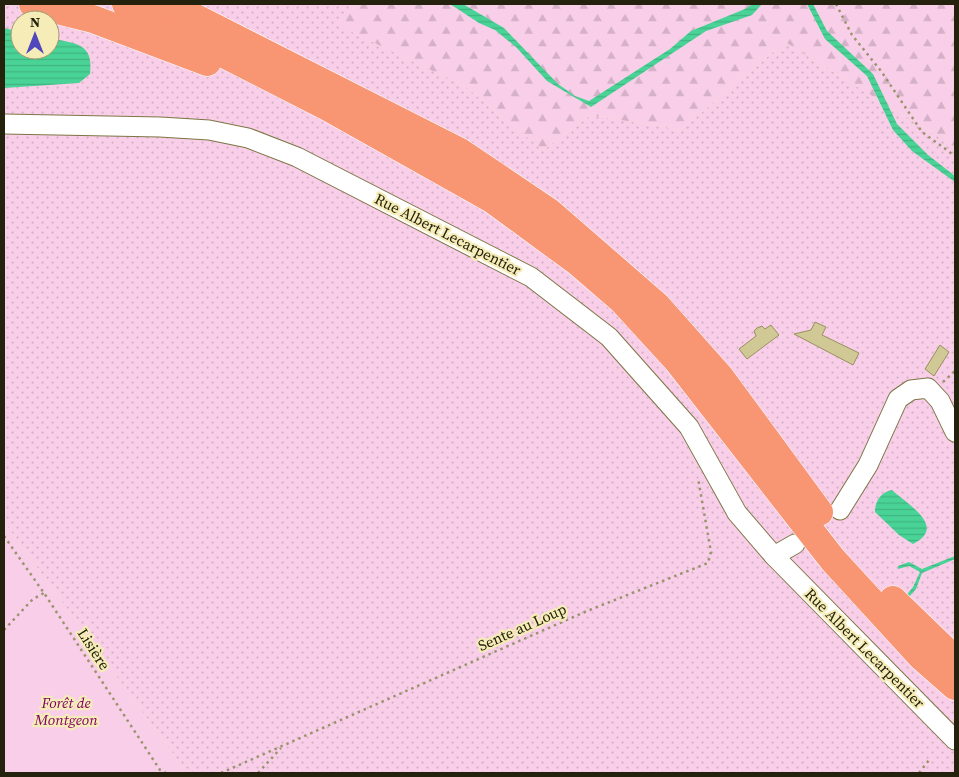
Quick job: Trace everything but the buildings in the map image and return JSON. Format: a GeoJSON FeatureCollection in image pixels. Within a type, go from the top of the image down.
{"type":"FeatureCollection","features":[{"type":"Feature","properties":{"kind":"highway"},"geometry":{"type":"LineString","coordinates":[[33,4],[93,20],[328,107]]}},
{"type":"Feature","properties":{"kind":"highway"},"geometry":{"type":"LineString","coordinates":[[126,4],[328,107],[492,199],[578,262],[623,301],[677,360],[924,674],[955,703]]}},
{"type":"Feature","properties":{"kind":"highway"},"geometry":{"type":"LineString","coordinates":[[168,4],[460,152],[549,212],[603,256],[657,306],[720,377],[803,491],[871,579],[955,660]]}},
{"type":"Feature","properties":{"kind":"highway"},"geometry":{"type":"LineString","coordinates":[[188,4],[301,71]]}},
{"type":"Feature","properties":{"kind":"highway"},"geometry":{"type":"LineString","coordinates":[[833,560],[922,657],[955,686]]}},
{"type":"Feature","properties":{"kind":"street","name":"Rue Albert Lecarpentier"},"geometry":{"type":"LineString","coordinates":[[4,124],[160,127],[208,130],[248,138],[297,157],[531,277],[609,337],[688,427],[737,512],[774,556],[955,740]]}},
{"type":"Feature","properties":{"kind":"street"},"geometry":{"type":"LineString","coordinates":[[840,510],[868,465],[898,399],[911,390],[928,388],[940,401],[955,432]]}},
{"type":"Feature","properties":{"kind":"street"},"geometry":{"type":"LineString","coordinates":[[774,556],[796,544]]}},
{"type":"Feature","properties":{"kind":"path"},"geometry":{"type":"LineString","coordinates":[[836,4],[852,35],[881,71],[922,132],[955,156]]}},
{"type":"Feature","properties":{"kind":"path","name":"Sente au Loup"},"geometry":{"type":"LineString","coordinates":[[221,773],[587,611],[708,563],[712,552],[697,475]]}},
{"type":"Feature","properties":{"kind":"path","name":"Lisière"},"geometry":{"type":"LineString","coordinates":[[4,536],[44,593],[160,770],[166,773]]}},
{"type":"Feature","properties":{"kind":"path"},"geometry":{"type":"LineString","coordinates":[[4,630],[33,599],[44,593]]}},
{"type":"Feature","properties":{"kind":"path"},"geometry":{"type":"LineString","coordinates":[[258,773],[284,745]]}},
{"type":"Feature","properties":{"kind":"path"},"geometry":{"type":"LineString","coordinates":[[919,773],[929,760]]}},
{"type":"Feature","properties":{"kind":"green space"},"geometry":{"type":"Polygon","coordinates":[[[4,4],[358,4],[334,23],[466,87],[543,150],[591,115],[681,130],[785,42],[955,147],[955,773],[187,773],[4,522],[4,4]]]}},
{"type":"Feature","properties":{"kind":"green space"},"geometry":{"type":"Polygon","coordinates":[[[358,4],[955,4],[955,147],[785,42],[681,130],[591,115],[543,150],[466,87],[333,23],[358,4]]]}},
{"type":"Feature","properties":{"kind":"green space","name":"Forêt de Montgeon"},"geometry":{"type":"Polygon","coordinates":[[[4,522],[187,773],[4,773],[4,522]]]}},
{"type":"Feature","properties":{"kind":"shaded area"},"geometry":{"type":"Polygon","coordinates":[[[450,4],[463,4],[504,28],[558,84],[575,96],[589,101],[670,49],[691,31],[753,4],[762,4],[752,15],[706,31],[591,107],[547,81],[516,47],[495,30],[479,23],[450,4]]]}},
{"type":"Feature","properties":{"kind":"shaded area"},"geometry":{"type":"Polygon","coordinates":[[[807,4],[813,4],[827,31],[873,74],[897,124],[928,155],[955,176],[955,182],[912,151],[893,130],[867,76],[825,39],[807,4]]]}},
{"type":"Feature","properties":{"kind":"shaded area"},"geometry":{"type":"Polygon","coordinates":[[[4,28],[10,30],[10,60],[60,60],[60,40],[81,46],[89,56],[90,74],[79,83],[4,88],[4,28]]]}},
{"type":"Feature","properties":{"kind":"shaded area"},"geometry":{"type":"Polygon","coordinates":[[[892,490],[914,509],[926,523],[927,530],[923,537],[913,544],[899,535],[875,512],[879,498],[892,490]]]}},
{"type":"Feature","properties":{"kind":"shaded area"},"geometry":{"type":"Polygon","coordinates":[[[955,556],[955,559],[922,573],[916,589],[907,599],[905,597],[913,587],[920,572],[909,566],[898,569],[898,566],[909,562],[922,569],[955,556]]]}}]}
